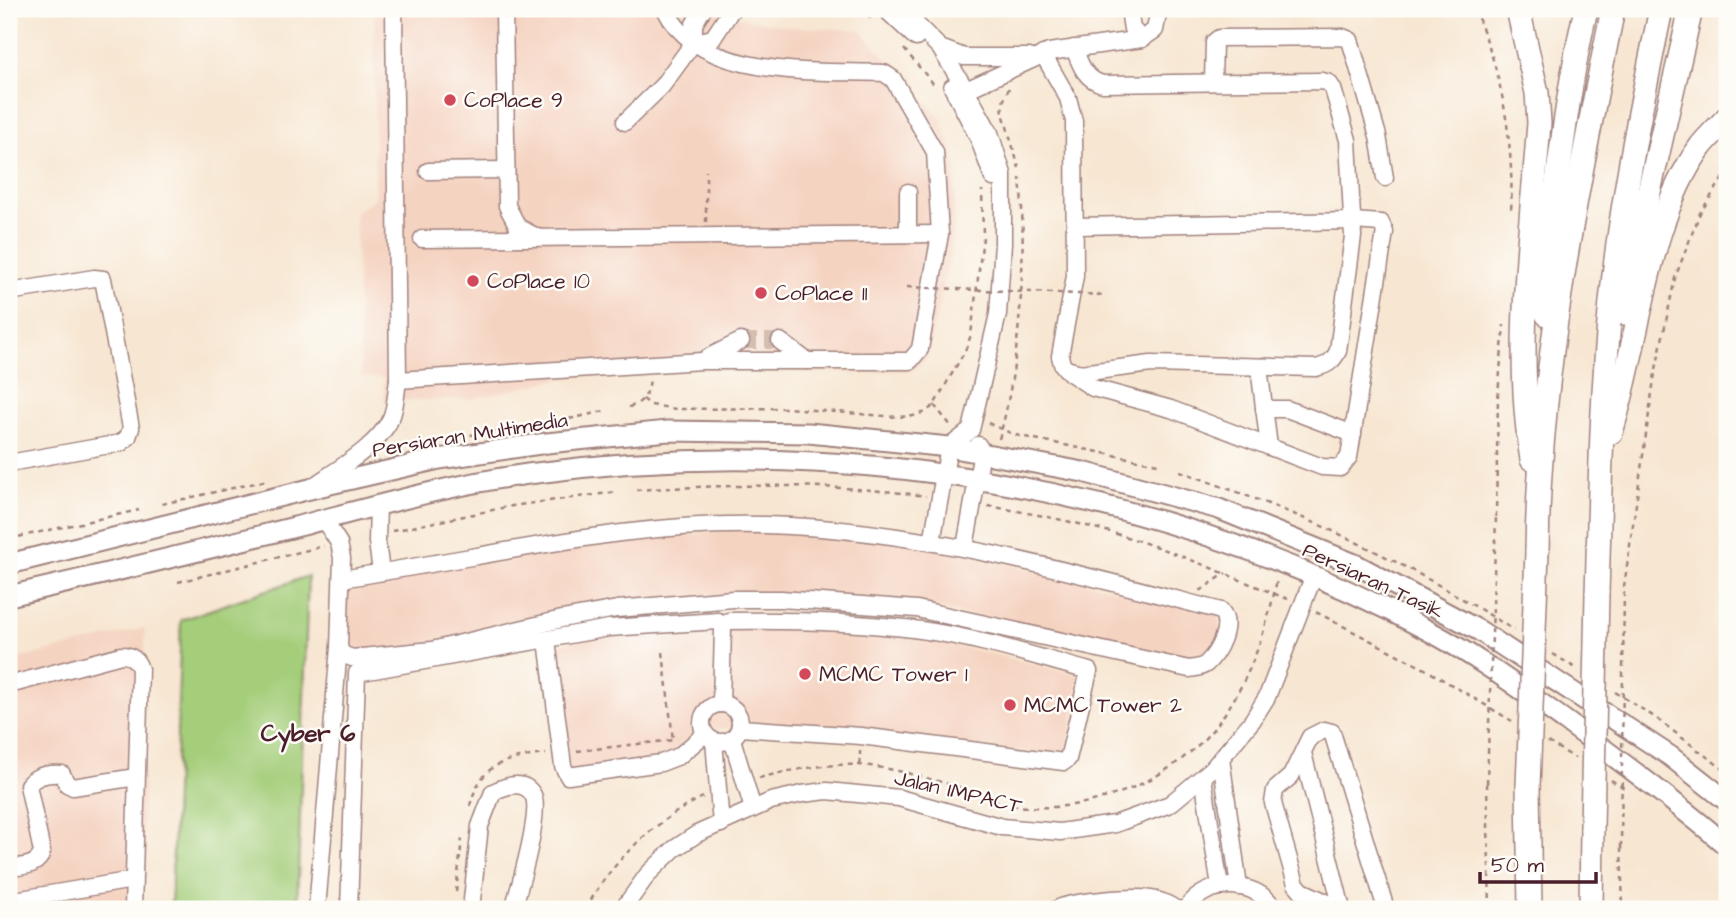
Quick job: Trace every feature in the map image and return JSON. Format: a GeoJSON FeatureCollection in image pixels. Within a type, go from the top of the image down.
{"type":"FeatureCollection","features":[{"type":"Feature","properties":{"kind":"highway"},"geometry":{"type":"LineString","coordinates":[[1518,9],[1537,93],[1539,124],[1526,304],[1525,405],[1538,490]]}},
{"type":"Feature","properties":{"kind":"highway"},"geometry":{"type":"LineString","coordinates":[[1551,348],[1545,297],[1548,256],[1573,65],[1586,9]]}},
{"type":"Feature","properties":{"kind":"highway"},"geometry":{"type":"LineString","coordinates":[[1530,909],[1528,786],[1538,490],[1551,348],[1580,173],[1613,9]]}},
{"type":"Feature","properties":{"kind":"highway"},"geometry":{"type":"LineString","coordinates":[[1591,909],[1601,462],[1611,302],[1646,78],[1661,9]]}},
{"type":"Feature","properties":{"kind":"highway"},"geometry":{"type":"LineString","coordinates":[[1607,366],[1628,304],[1643,218],[1691,9]]}},
{"type":"Feature","properties":{"kind":"highway"},"geometry":{"type":"LineString","coordinates":[[1601,462],[1623,395],[1651,268],[1668,211],[1676,190],[1702,145],[1727,118]]}},
{"type":"Feature","properties":{"kind":"main road","name":"Persiaran Multimedia"},"geometry":{"type":"LineString","coordinates":[[9,564],[439,459],[547,443],[668,432],[960,438]]}},
{"type":"Feature","properties":{"kind":"main road","name":"Persiaran Tasik"},"geometry":{"type":"LineString","coordinates":[[960,438],[982,452],[1083,472],[1220,509],[1357,565],[1480,631],[1670,755],[1727,801]]}},
{"type":"Feature","properties":{"kind":"main road"},"geometry":{"type":"LineString","coordinates":[[9,596],[165,560],[378,504],[464,484],[529,474],[680,461],[830,462],[944,474]]}},
{"type":"Feature","properties":{"kind":"main road","name":"Persiaran Tasik"},"geometry":{"type":"LineString","coordinates":[[944,474],[1031,488],[1177,525],[1314,575],[1431,632],[1496,670],[1640,774],[1727,846]]}},
{"type":"Feature","properties":{"kind":"main road"},"geometry":{"type":"LineString","coordinates":[[9,606],[165,560]]}},
{"type":"Feature","properties":{"kind":"street"},"geometry":{"type":"LineString","coordinates":[[310,489],[368,447],[387,426],[392,416],[398,380],[394,9]]}},
{"type":"Feature","properties":{"kind":"street"},"geometry":{"type":"LineString","coordinates":[[504,9],[505,197],[510,214],[525,232],[540,238]]}},
{"type":"Feature","properties":{"kind":"street"},"geometry":{"type":"LineString","coordinates":[[398,380],[702,361],[910,361],[915,356],[920,349],[940,234],[935,152],[893,79],[884,73],[768,67],[737,62],[694,42],[676,27],[665,9]]}},
{"type":"Feature","properties":{"kind":"street"},"geometry":{"type":"LineString","coordinates":[[625,122],[662,86],[694,42],[694,24],[703,9]]}},
{"type":"Feature","properties":{"kind":"street"},"geometry":{"type":"LineString","coordinates":[[694,42],[713,38],[732,9]]}},
{"type":"Feature","properties":{"kind":"street"},"geometry":{"type":"LineString","coordinates":[[901,9],[940,48],[964,57],[1039,56]]}},
{"type":"Feature","properties":{"kind":"street"},"geometry":{"type":"LineString","coordinates":[[1129,9],[1132,30],[1142,39]]}},
{"type":"Feature","properties":{"kind":"street"},"geometry":{"type":"LineString","coordinates":[[952,89],[1039,56],[1074,48],[1142,39],[1156,30],[1159,9]]}},
{"type":"Feature","properties":{"kind":"street"},"geometry":{"type":"LineString","coordinates":[[879,15],[929,51],[978,137],[993,177],[1002,218],[998,314],[960,438],[944,474],[932,542]]}},
{"type":"Feature","properties":{"kind":"street"},"geometry":{"type":"LineString","coordinates":[[1213,82],[1214,42],[1219,38],[1343,37],[1350,40],[1378,136],[1385,178]]}},
{"type":"Feature","properties":{"kind":"street"},"geometry":{"type":"LineString","coordinates":[[940,48],[952,89]]}},
{"type":"Feature","properties":{"kind":"street"},"geometry":{"type":"LineString","coordinates":[[1070,370],[1151,365],[1325,366],[1334,360],[1338,351],[1353,236],[1348,140],[1329,83],[1097,83],[1084,73],[1074,48]]}},
{"type":"Feature","properties":{"kind":"street"},"geometry":{"type":"LineString","coordinates":[[1039,56],[1072,109],[1075,276],[1060,356],[1062,365],[1093,388],[1171,409],[1322,467],[1340,468],[1349,457],[1384,227],[1375,221],[1353,220],[1076,226]]}},
{"type":"Feature","properties":{"kind":"street"},"geometry":{"type":"LineString","coordinates":[[428,171],[505,170]]}},
{"type":"Feature","properties":{"kind":"street"},"geometry":{"type":"LineString","coordinates":[[908,192],[908,234]]}},
{"type":"Feature","properties":{"kind":"street"},"geometry":{"type":"LineString","coordinates":[[422,239],[940,234]]}},
{"type":"Feature","properties":{"kind":"street"},"geometry":{"type":"LineString","coordinates":[[9,292],[94,278],[103,279],[131,428],[128,437],[121,443],[9,463]]}},
{"type":"Feature","properties":{"kind":"street"},"geometry":{"type":"LineString","coordinates":[[702,361],[741,341]]}},
{"type":"Feature","properties":{"kind":"street"},"geometry":{"type":"LineString","coordinates":[[780,341],[807,361]]}},
{"type":"Feature","properties":{"kind":"street"},"geometry":{"type":"LineString","coordinates":[[1259,367],[1269,447]]}},
{"type":"Feature","properties":{"kind":"street"},"geometry":{"type":"LineString","coordinates":[[1264,409],[1287,409],[1353,434]]}},
{"type":"Feature","properties":{"kind":"street"},"geometry":{"type":"LineString","coordinates":[[960,438],[982,452],[965,547]]}},
{"type":"Feature","properties":{"kind":"street"},"geometry":{"type":"LineString","coordinates":[[378,504],[377,535],[381,572]]}},
{"type":"Feature","properties":{"kind":"street"},"geometry":{"type":"LineString","coordinates":[[317,909],[339,647],[342,579],[339,543],[324,520]]}},
{"type":"Feature","properties":{"kind":"street"},"geometry":{"type":"LineString","coordinates":[[339,647],[342,654],[352,658],[432,650],[562,619],[617,609],[721,599],[781,599],[917,609],[986,622],[1189,669],[1200,668],[1207,663],[1225,633],[1226,617],[1221,611],[1185,601],[965,547],[811,527],[766,525],[700,526],[566,540],[342,579]]}},
{"type":"Feature","properties":{"kind":"street","name":"Jalan IMPACT"},"geometry":{"type":"LineString","coordinates":[[623,909],[648,874],[674,849],[697,834],[771,801],[802,794],[827,791],[899,798],[1002,827],[1060,832],[1115,824],[1170,804],[1203,777],[1252,721],[1267,697],[1314,575]]}},
{"type":"Feature","properties":{"kind":"street"},"geometry":{"type":"LineString","coordinates":[[349,909],[357,673],[609,628],[817,620],[923,630],[1089,671],[1068,759],[1063,762],[861,736],[736,733],[720,743],[709,738]]}},
{"type":"Feature","properties":{"kind":"street"},"geometry":{"type":"LineString","coordinates":[[721,704],[723,623]]}},
{"type":"Feature","properties":{"kind":"street"},"geometry":{"type":"LineString","coordinates":[[547,640],[563,766],[568,776],[661,763],[679,756],[709,738]]}},
{"type":"Feature","properties":{"kind":"street"},"geometry":{"type":"LineString","coordinates":[[9,685],[121,655],[134,659],[141,669],[132,909]]}},
{"type":"Feature","properties":{"kind":"street"},"geometry":{"type":"LineString","coordinates":[[721,824],[709,738],[702,723],[705,712],[715,705],[732,708],[740,722],[736,733],[752,809]]}},
{"type":"Feature","properties":{"kind":"street"},"geometry":{"type":"LineString","coordinates":[[1303,753],[1341,909],[1309,903],[1293,878],[1273,797],[1279,784],[1291,776],[1310,737],[1324,730],[1332,732],[1386,909]]}},
{"type":"Feature","properties":{"kind":"street"},"geometry":{"type":"LineString","coordinates":[[1221,758],[1240,887]]}},
{"type":"Feature","properties":{"kind":"street"},"geometry":{"type":"LineString","coordinates":[[9,868],[40,860],[42,852],[27,785],[32,780],[62,774],[67,784],[73,787],[136,777]]}},
{"type":"Feature","properties":{"kind":"street"},"geometry":{"type":"LineString","coordinates":[[1203,777],[1220,887]]}},
{"type":"Feature","properties":{"kind":"street"},"geometry":{"type":"LineString","coordinates":[[471,909],[480,826],[493,792],[510,785],[525,787],[532,794],[536,805],[528,854],[513,909]]}},
{"type":"Feature","properties":{"kind":"street"},"geometry":{"type":"LineString","coordinates":[[9,901],[133,880]]}},
{"type":"Feature","properties":{"kind":"street"},"geometry":{"type":"LineString","coordinates":[[1186,909],[1198,896],[1220,887],[1240,887],[1259,892],[1275,909]]}},
{"type":"Feature","properties":{"kind":"street"},"geometry":{"type":"LineString","coordinates":[[1057,909],[1068,904],[1147,898],[1169,904],[1176,909]]}},
{"type":"Feature","properties":{"kind":"path"},"geometry":{"type":"LineString","coordinates":[[860,9],[879,15]]}},
{"type":"Feature","properties":{"kind":"path"},"geometry":{"type":"LineString","coordinates":[[1474,9],[1491,56],[1506,111],[1512,185],[1511,213]]}},
{"type":"Feature","properties":{"kind":"path"},"geometry":{"type":"LineString","coordinates":[[899,43],[952,89]]}},
{"type":"Feature","properties":{"kind":"path"},"geometry":{"type":"LineString","coordinates":[[705,236],[706,171]]}},
{"type":"Feature","properties":{"kind":"path"},"geometry":{"type":"LineString","coordinates":[[1623,909],[1621,847],[1624,587],[1654,379],[1675,278],[1700,213],[1727,172]]}},
{"type":"Feature","properties":{"kind":"path"},"geometry":{"type":"LineString","coordinates":[[643,399],[651,405],[676,409],[788,408],[897,417],[926,412],[934,405],[955,372],[971,335],[983,237],[982,191]]}},
{"type":"Feature","properties":{"kind":"path"},"geometry":{"type":"LineString","coordinates":[[907,287],[1104,295]]}},
{"type":"Feature","properties":{"kind":"path"},"geometry":{"type":"LineString","coordinates":[[1490,909],[1487,783],[1498,395],[1504,320]]}},
{"type":"Feature","properties":{"kind":"path"},"geometry":{"type":"LineString","coordinates":[[629,407],[637,405],[648,393],[651,364]]}},
{"type":"Feature","properties":{"kind":"path"},"geometry":{"type":"LineString","coordinates":[[934,405],[960,438]]}},
{"type":"Feature","properties":{"kind":"path"},"geometry":{"type":"LineString","coordinates":[[1002,429],[1015,435],[1158,464]]}},
{"type":"Feature","properties":{"kind":"path"},"geometry":{"type":"LineString","coordinates":[[162,504],[277,478]]}},
{"type":"Feature","properties":{"kind":"path"},"geometry":{"type":"LineString","coordinates":[[636,490],[737,485],[799,486],[939,498]]}},
{"type":"Feature","properties":{"kind":"path"},"geometry":{"type":"LineString","coordinates":[[377,535],[512,506],[616,492]]}},
{"type":"Feature","properties":{"kind":"path"},"geometry":{"type":"LineString","coordinates":[[973,503],[1030,513],[1119,535],[1226,573],[1303,605]]}},
{"type":"Feature","properties":{"kind":"path"},"geometry":{"type":"LineString","coordinates":[[9,539],[139,510]]}},
{"type":"Feature","properties":{"kind":"path"},"geometry":{"type":"LineString","coordinates":[[178,582],[339,543]]}},
{"type":"Feature","properties":{"kind":"path"},"geometry":{"type":"LineString","coordinates":[[1185,601],[1226,573]]}},
{"type":"Feature","properties":{"kind":"shaded area"},"geometry":{"type":"Polygon","coordinates":[[[374,9],[721,9],[731,16],[790,27],[860,30],[942,119],[956,162],[953,242],[926,359],[913,370],[888,372],[816,373],[709,369],[617,371],[565,378],[470,399],[385,401],[384,378],[361,377],[355,220],[356,212],[375,199],[374,9]]]}},
{"type":"Feature","properties":{"kind":"shaded area"},"geometry":{"type":"Polygon","coordinates":[[[763,528],[922,544],[1219,614],[1221,632],[1200,664],[926,606],[733,593],[433,644],[350,654],[344,649],[347,582],[563,544],[763,528]]]}},
{"type":"Feature","properties":{"kind":"shaded area"},"geometry":{"type":"Polygon","coordinates":[[[817,625],[924,638],[1080,675],[1066,755],[744,725],[699,733],[677,752],[658,759],[569,772],[555,645],[612,634],[684,627],[817,625]]]}},
{"type":"Feature","properties":{"kind":"shaded area"},"geometry":{"type":"Polygon","coordinates":[[[145,628],[142,909],[9,909],[9,661],[145,628]]]}},
{"type":"Feature","properties":{"kind":"green space"},"geometry":{"type":"Polygon","coordinates":[[[308,576],[297,909],[171,909],[181,620],[308,576]]]}},
{"type":"Feature","properties":{"kind":"tunnel"},"geometry":{"type":"LineString","coordinates":[[741,341],[780,341]]}},
{"type":"Feature","properties":{"kind":"place","name":"CoPlace 9"},"geometry":{"type":"Point","coordinates":[450,100]}},
{"type":"Feature","properties":{"kind":"place","name":"CoPlace 10"},"geometry":{"type":"Point","coordinates":[473,281]}},
{"type":"Feature","properties":{"kind":"place","name":"CoPlace 11"},"geometry":{"type":"Point","coordinates":[761,293]}},
{"type":"Feature","properties":{"kind":"place","name":"MCMC Tower 1"},"geometry":{"type":"Point","coordinates":[805,674]}},
{"type":"Feature","properties":{"kind":"place","name":"MCMC Tower 2"},"geometry":{"type":"Point","coordinates":[1010,705]}},
{"type":"Feature","properties":{"kind":"district","name":"Cyber 6"},"geometry":{"type":"Point","coordinates":[308,734]}}]}
